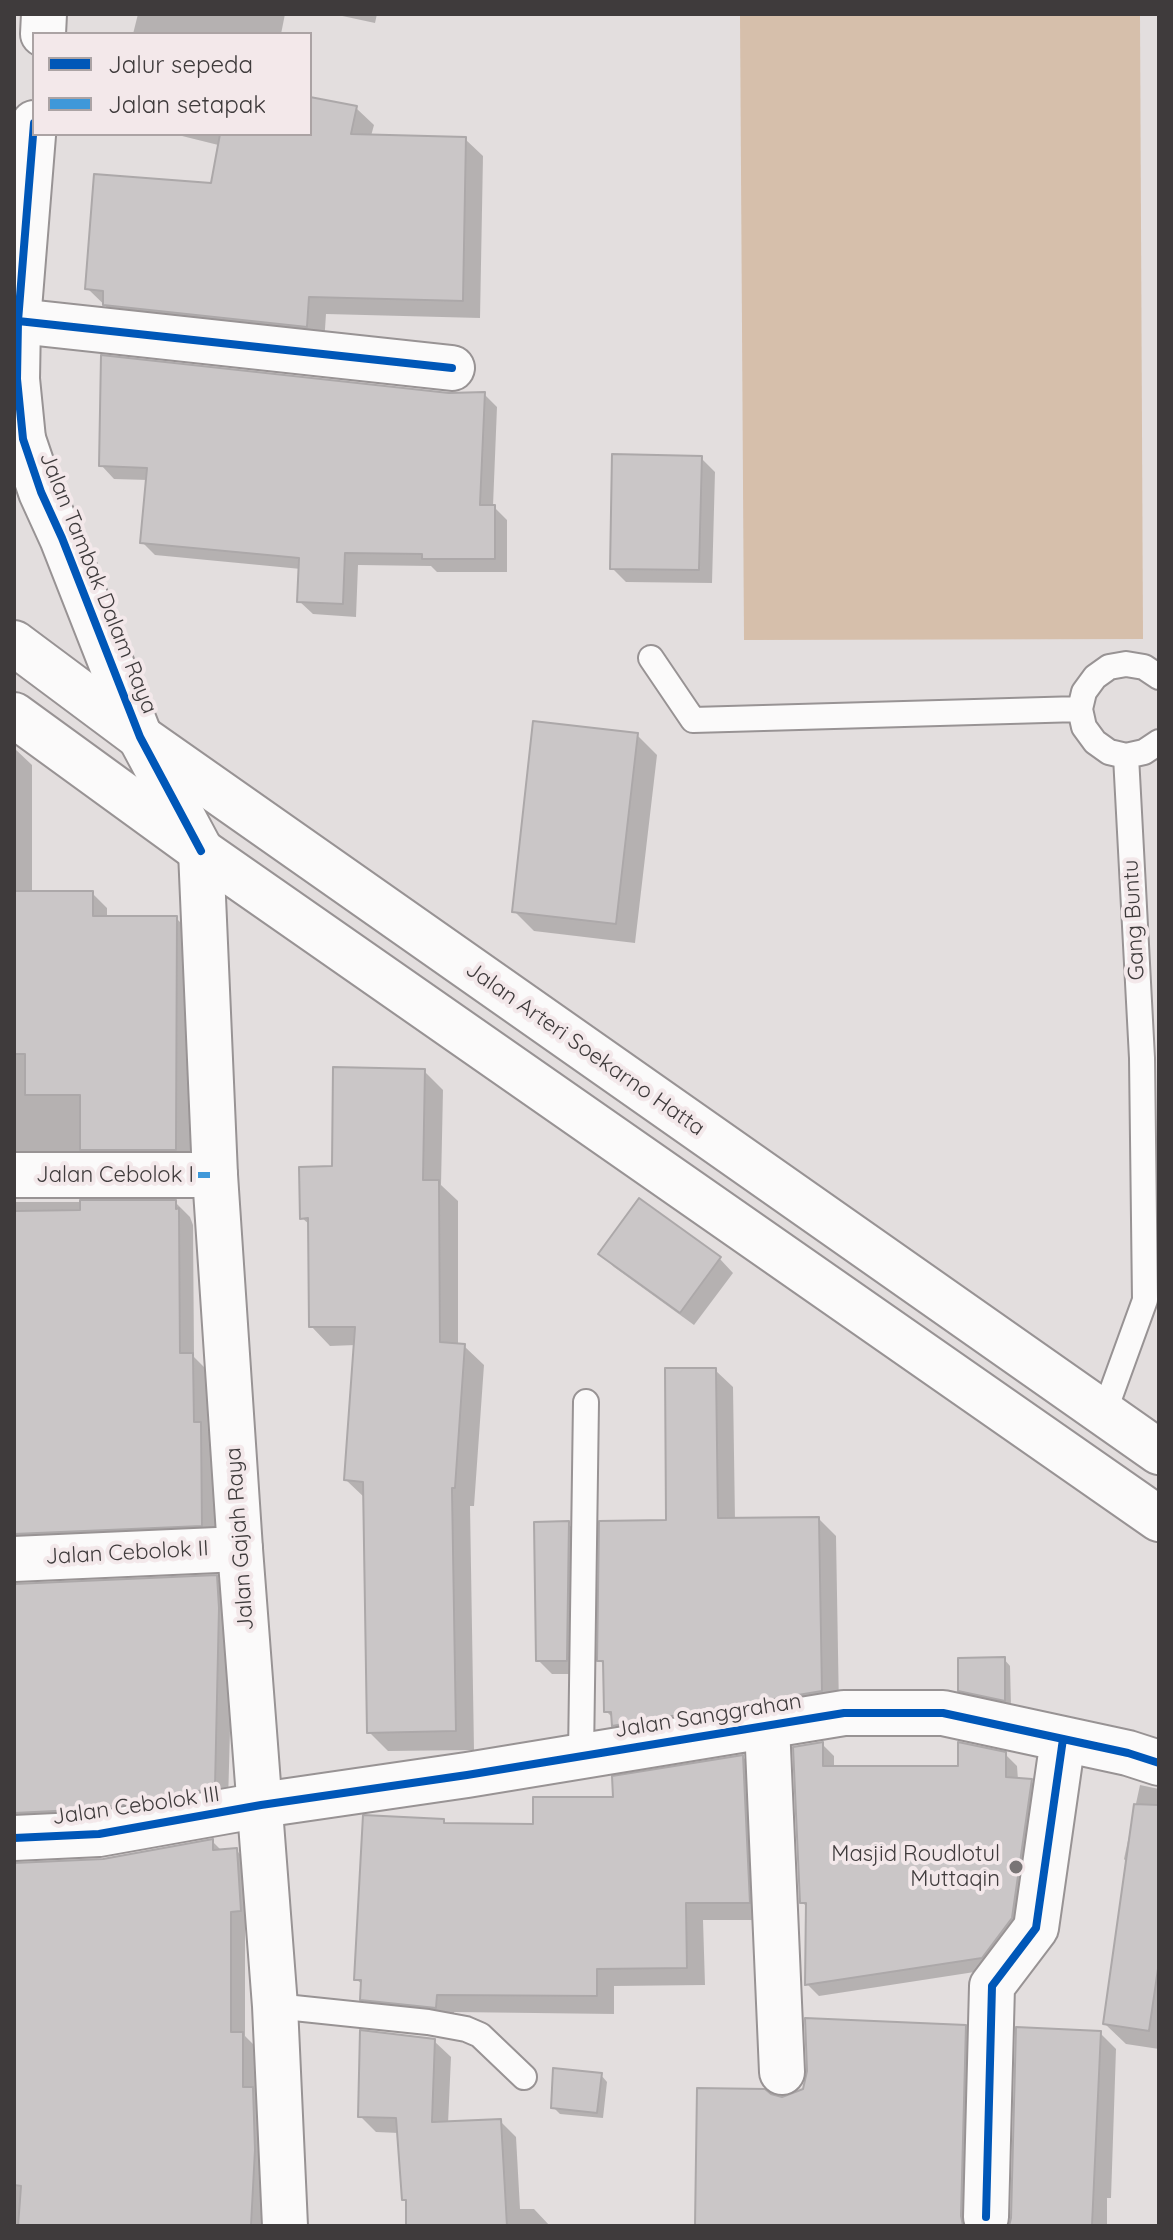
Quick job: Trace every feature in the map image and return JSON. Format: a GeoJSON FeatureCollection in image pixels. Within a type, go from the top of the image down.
{"type":"FeatureCollection","features":[{"type":"Feature","properties":{"kind":"main road","name":"Jalan Tambak Dalam Raya"},"geometry":{"type":"LineString","coordinates":[[33,136],[18,321],[18,447],[62,538],[140,737],[201,851]]}},
{"type":"Feature","properties":{"kind":"main road"},"geometry":{"type":"LineString","coordinates":[[18,321],[452,368]]}},
{"type":"Feature","properties":{"kind":"main road","name":"Jalan Arteri Soekarno Hatta"},"geometry":{"type":"LineString","coordinates":[[14,643],[140,737],[1159,1452]]}},
{"type":"Feature","properties":{"kind":"main road"},"geometry":{"type":"LineString","coordinates":[[14,715],[201,851],[1159,1519]]}},
{"type":"Feature","properties":{"kind":"main road","name":"Jalan Gajah Raya"},"geometry":{"type":"LineString","coordinates":[[201,851],[215,1175],[275,2006],[285,2226]]}},
{"type":"Feature","properties":{"kind":"main road","name":"Jalan Cebolok I"},"geometry":{"type":"LineString","coordinates":[[14,1175],[215,1175]]}},
{"type":"Feature","properties":{"kind":"main road","name":"Jalan Cebolok II"},"geometry":{"type":"LineString","coordinates":[[14,1559],[240,1549]]}},
{"type":"Feature","properties":{"kind":"main road","name":"Jalan Sanggrahan"},"geometry":{"type":"LineString","coordinates":[[261,1805],[844,1713],[943,1713],[1159,1763]]}},
{"type":"Feature","properties":{"kind":"main road"},"geometry":{"type":"LineString","coordinates":[[767,1725],[782,2072]]}},
{"type":"Feature","properties":{"kind":"main road"},"geometry":{"type":"LineString","coordinates":[[986,2217],[992,1986],[1036,1928],[1063,1739]]}},
{"type":"Feature","properties":{"kind":"main road","name":"Jalan Cebolok III"},"geometry":{"type":"LineString","coordinates":[[14,1838],[99,1834],[261,1805]]}},
{"type":"Feature","properties":{"kind":"lane"},"geometry":{"type":"LineString","coordinates":[[651,658],[693,720],[1080,709]]}},
{"type":"Feature","properties":{"kind":"lane"},"geometry":{"type":"LineString","coordinates":[[1159,677],[1135,665],[1109,667],[1095,677],[1084,692],[1080,709],[1084,727],[1095,742],[1109,752],[1126,756],[1144,752],[1159,742]]}},
{"type":"Feature","properties":{"kind":"lane","name":"Gang Buntu"},"geometry":{"type":"LineString","coordinates":[[1104,1413],[1145,1300],[1142,1058],[1126,756]]}},
{"type":"Feature","properties":{"kind":"lane"},"geometry":{"type":"LineString","coordinates":[[581,1756],[586,1402]]}},
{"type":"Feature","properties":{"kind":"lane"},"geometry":{"type":"LineString","coordinates":[[275,2006],[428,2022],[466,2029],[480,2035],[524,2077]]}},
{"type":"Feature","properties":{"kind":"shaded area"},"geometry":{"type":"Polygon","coordinates":[[[740,14],[1140,14],[1143,639],[744,640],[740,14]]]}},
{"type":"Feature","properties":{"kind":"building"},"geometry":{"type":"Polygon","coordinates":[[[312,97],[357,106],[351,134],[466,137],[463,301],[309,297],[307,327],[103,305],[103,291],[85,289],[94,174],[211,183],[220,136],[312,136],[312,97]]]}},
{"type":"Feature","properties":{"kind":"building"},"geometry":{"type":"Polygon","coordinates":[[[101,355],[449,393],[485,392],[480,505],[495,505],[495,559],[422,559],[422,554],[345,553],[343,604],[297,602],[299,558],[140,543],[147,468],[99,466],[101,355]]]}},
{"type":"Feature","properties":{"kind":"building"},"geometry":{"type":"Polygon","coordinates":[[[612,454],[702,456],[699,570],[610,569],[612,454]]]}},
{"type":"Feature","properties":{"kind":"building"},"geometry":{"type":"Polygon","coordinates":[[[533,721],[638,733],[616,924],[512,912],[533,721]]]}},
{"type":"Feature","properties":{"kind":"building"},"geometry":{"type":"Polygon","coordinates":[[[14,891],[93,891],[93,916],[177,916],[176,1150],[80,1150],[80,1095],[25,1095],[25,1054],[14,1054],[14,891]]]}},
{"type":"Feature","properties":{"kind":"building"},"geometry":{"type":"Polygon","coordinates":[[[333,1067],[425,1069],[423,1180],[439,1180],[440,1342],[465,1344],[455,1488],[452,1488],[456,1731],[367,1733],[363,1482],[344,1480],[355,1327],[309,1327],[308,1218],[300,1219],[299,1167],[332,1166],[333,1067]]]}},
{"type":"Feature","properties":{"kind":"building"},"geometry":{"type":"Polygon","coordinates":[[[639,1198],[721,1257],[680,1313],[598,1254],[639,1198]]]}},
{"type":"Feature","properties":{"kind":"building"},"geometry":{"type":"Polygon","coordinates":[[[80,1200],[176,1200],[176,1209],[179,1208],[180,1353],[193,1353],[194,1422],[201,1422],[202,1526],[14,1534],[14,1211],[80,1210],[80,1200]]]}},
{"type":"Feature","properties":{"kind":"building"},"geometry":{"type":"Polygon","coordinates":[[[665,1368],[716,1368],[718,1518],[819,1517],[822,1691],[612,1726],[611,1712],[604,1712],[603,1661],[597,1661],[599,1521],[666,1520],[665,1368]]]}},
{"type":"Feature","properties":{"kind":"building"},"geometry":{"type":"Polygon","coordinates":[[[569,1521],[567,1661],[536,1661],[534,1522],[569,1521]]]}},
{"type":"Feature","properties":{"kind":"building"},"geometry":{"type":"Polygon","coordinates":[[[217,1575],[215,1788],[96,1809],[14,1813],[14,1584],[217,1575]]]}},
{"type":"Feature","properties":{"kind":"building"},"geometry":{"type":"Polygon","coordinates":[[[1005,1657],[1005,1701],[958,1691],[958,1658],[1005,1657]]]}},
{"type":"Feature","properties":{"kind":"building"},"geometry":{"type":"Polygon","coordinates":[[[823,1742],[823,1766],[958,1766],[958,1742],[1006,1752],[1006,1777],[1032,1779],[1012,1918],[982,1958],[805,1985],[806,1903],[800,1903],[793,1747],[823,1742]]]}},
{"type":"Feature","properties":{"kind":"building"},"geometry":{"type":"Polygon","coordinates":[[[743,1755],[750,1903],[686,1903],[687,1968],[597,1969],[597,1996],[437,1995],[436,2008],[360,2000],[361,1980],[354,1980],[363,1815],[444,1819],[444,1823],[533,1824],[533,1797],[613,1797],[612,1776],[743,1755]]]}},
{"type":"Feature","properties":{"kind":"building"},"geometry":{"type":"Polygon","coordinates":[[[1134,1804],[1159,1805],[1159,1962],[1149,2031],[1103,2024],[1134,1804]]]}},
{"type":"Feature","properties":{"kind":"building"},"geometry":{"type":"Polygon","coordinates":[[[213,1839],[213,1850],[237,1848],[241,1911],[231,1912],[231,2032],[243,2032],[243,2087],[253,2087],[255,2150],[251,2226],[18,2226],[21,2186],[14,2185],[14,1863],[103,1859],[213,1839]]]}},
{"type":"Feature","properties":{"kind":"building"},"geometry":{"type":"Polygon","coordinates":[[[805,2018],[966,2025],[963,2226],[695,2226],[697,2088],[765,2089],[782,2097],[803,2089],[807,2071],[805,2018]]]}},
{"type":"Feature","properties":{"kind":"building"},"geometry":{"type":"Polygon","coordinates":[[[1016,2027],[1101,2031],[1092,2226],[1009,2226],[1016,2027]]]}},
{"type":"Feature","properties":{"kind":"building"},"geometry":{"type":"Polygon","coordinates":[[[360,2030],[435,2039],[432,2122],[501,2119],[507,2226],[406,2226],[396,2118],[358,2117],[360,2030]]]}},
{"type":"Feature","properties":{"kind":"building"},"geometry":{"type":"Polygon","coordinates":[[[553,2068],[602,2073],[597,2113],[551,2108],[553,2068]]]}},
{"type":"Feature","properties":{"kind":"marked path"},"geometry":{"type":"LineString","coordinates":[[198,1175],[215,1175]]}},
{"type":"Feature","properties":{"kind":"cycle path"},"geometry":{"type":"LineString","coordinates":[[33,136],[18,321],[17,379],[23,439],[41,492],[140,737],[201,851]]}},
{"type":"Feature","properties":{"kind":"cycle path"},"geometry":{"type":"LineString","coordinates":[[18,321],[452,368]]}},
{"type":"Feature","properties":{"kind":"cycle path"},"geometry":{"type":"LineString","coordinates":[[14,1838],[99,1834],[261,1805],[467,1775],[844,1713],[943,1713],[1128,1753],[1159,1763]]}},
{"type":"Feature","properties":{"kind":"cycle path"},"geometry":{"type":"LineString","coordinates":[[986,2217],[992,1986],[1036,1928],[1063,1739]]}},
{"type":"Feature","properties":{"kind":"place","name":"Masjid Roudlotul Muttaqin"},"geometry":{"type":"Point","coordinates":[1016,1867]}}]}
